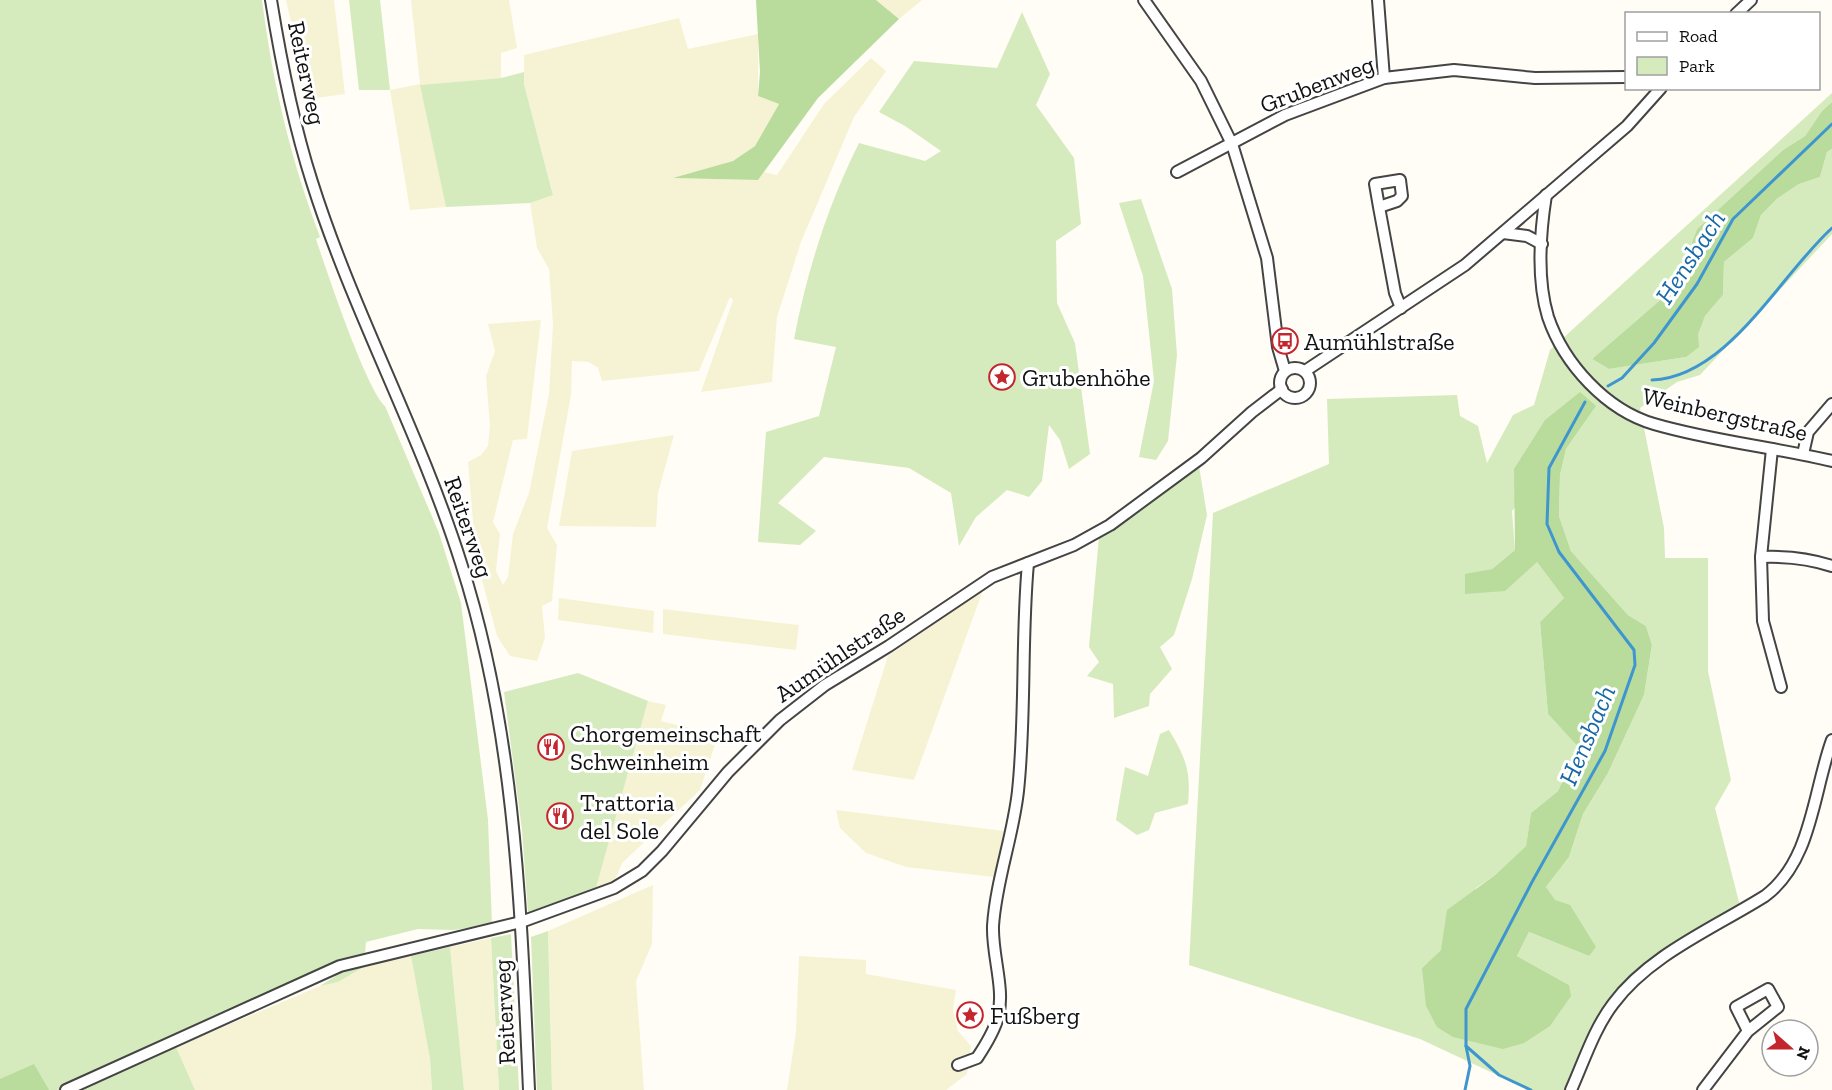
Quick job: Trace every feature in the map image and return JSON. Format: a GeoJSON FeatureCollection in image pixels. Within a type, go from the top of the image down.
{"type":"FeatureCollection","features":[{"type":"Feature","properties":{"kind":"street","name":"Reiterweg"},"geometry":{"type":"LineString","coordinates":[[271,0],[291,111],[312,184],[461,562],[482,636],[507,774],[521,922],[529,1090]]}},
{"type":"Feature","properties":{"kind":"street"},"geometry":{"type":"LineString","coordinates":[[1144,0],[1201,81],[1232,144],[1267,258],[1278,347],[1285,371],[1280,381],[1282,389],[1294,398],[1305,395],[1310,380],[1305,371],[1297,368],[1285,371]]}},
{"type":"Feature","properties":{"kind":"street"},"geometry":{"type":"LineString","coordinates":[[1378,0],[1384,78]]}},
{"type":"Feature","properties":{"kind":"street"},"geometry":{"type":"LineString","coordinates":[[1738,12],[1751,0]]}},
{"type":"Feature","properties":{"kind":"street","name":"Grubenweg"},"geometry":{"type":"LineString","coordinates":[[1177,172],[1285,115],[1384,78],[1454,70],[1535,78],[1625,76]]}},
{"type":"Feature","properties":{"kind":"street"},"geometry":{"type":"LineString","coordinates":[[1305,371],[1465,265],[1627,126],[1659,90]]}},
{"type":"Feature","properties":{"kind":"street","name":"Weinbergstraße"},"geometry":{"type":"LineString","coordinates":[[1546,195],[1542,244],[1543,283],[1548,318],[1566,353],[1588,382],[1613,404],[1653,424],[1832,461]]}},
{"type":"Feature","properties":{"kind":"street"},"geometry":{"type":"LineString","coordinates":[[1379,207],[1395,293],[1401,308]]}},
{"type":"Feature","properties":{"kind":"street"},"geometry":{"type":"LineString","coordinates":[[1503,233],[1527,236],[1542,244]]}},
{"type":"Feature","properties":{"kind":"street","name":"Aumühlstraße"},"geometry":{"type":"LineString","coordinates":[[66,1090],[340,966],[521,922],[614,888],[642,871],[663,851],[728,771],[825,684],[889,646],[983,582],[1074,545],[1110,525],[1201,458],[1251,412],[1282,389]]}},
{"type":"Feature","properties":{"kind":"street"},"geometry":{"type":"LineString","coordinates":[[1803,454],[1808,432],[1832,404]]}},
{"type":"Feature","properties":{"kind":"street"},"geometry":{"type":"LineString","coordinates":[[1772,449],[1761,557],[1763,621],[1781,687]]}},
{"type":"Feature","properties":{"kind":"street"},"geometry":{"type":"LineString","coordinates":[[1761,557],[1786,556],[1815,560],[1832,566]]}},
{"type":"Feature","properties":{"kind":"street"},"geometry":{"type":"LineString","coordinates":[[958,1065],[977,1058],[998,1017],[999,987],[993,927],[999,879],[1017,804],[1021,759],[1023,644],[1028,563]]}},
{"type":"Feature","properties":{"kind":"street"},"geometry":{"type":"LineString","coordinates":[[1571,1090],[1596,1034],[1612,1005],[1629,983],[1656,961],[1765,896],[1777,887],[1790,870],[1802,847],[1822,768],[1832,740]]}},
{"type":"Feature","properties":{"kind":"street"},"geometry":{"type":"LineString","coordinates":[[1703,1090],[1748,1031]]}},
{"type":"Feature","properties":{"kind":"shaded area"},"geometry":{"type":"Polygon","coordinates":[[[286,0],[334,0],[345,94],[309,99],[286,0]]]}},
{"type":"Feature","properties":{"kind":"shaded area"},"geometry":{"type":"Polygon","coordinates":[[[411,0],[509,0],[517,48],[501,53],[501,78],[421,85],[446,207],[410,210],[390,90],[420,84],[411,0]]]}},
{"type":"Feature","properties":{"kind":"shaded area"},"geometry":{"type":"Polygon","coordinates":[[[876,0],[922,0],[899,19],[876,0]]]}},
{"type":"Feature","properties":{"kind":"shaded area"},"geometry":{"type":"Polygon","coordinates":[[[679,18],[688,49],[758,34],[758,96],[779,104],[755,146],[733,161],[676,178],[758,180],[764,172],[777,175],[824,104],[871,58],[886,71],[854,117],[801,242],[777,317],[772,382],[701,392],[733,300],[730,297],[699,371],[602,381],[598,368],[589,362],[572,361],[571,395],[547,528],[557,545],[552,601],[542,606],[545,638],[537,661],[510,656],[497,636],[476,557],[468,462],[481,455],[488,446],[490,426],[486,376],[495,351],[488,324],[541,320],[527,439],[513,440],[493,522],[500,534],[496,571],[503,585],[508,577],[513,534],[529,493],[549,394],[553,324],[549,269],[537,248],[530,203],[553,194],[524,84],[524,55],[679,18]]]}},
{"type":"Feature","properties":{"kind":"shaded area"},"geometry":{"type":"Polygon","coordinates":[[[674,435],[658,493],[656,527],[559,526],[572,451],[674,435]]]}},
{"type":"Feature","properties":{"kind":"shaded area"},"geometry":{"type":"Polygon","coordinates":[[[983,590],[914,780],[852,770],[888,656],[983,590]]]}},
{"type":"Feature","properties":{"kind":"shaded area"},"geometry":{"type":"Polygon","coordinates":[[[559,598],[654,611],[653,633],[558,620],[559,598]]]}},
{"type":"Feature","properties":{"kind":"shaded area"},"geometry":{"type":"Polygon","coordinates":[[[663,609],[799,625],[796,650],[663,634],[663,609]]]}},
{"type":"Feature","properties":{"kind":"shaded area"},"geometry":{"type":"Polygon","coordinates":[[[648,701],[666,705],[661,721],[718,735],[700,790],[622,863],[613,884],[596,888],[648,701]]]}},
{"type":"Feature","properties":{"kind":"shaded area"},"geometry":{"type":"Polygon","coordinates":[[[836,810],[1004,831],[994,877],[906,867],[866,853],[840,828],[836,810]]]}},
{"type":"Feature","properties":{"kind":"shaded area"},"geometry":{"type":"Polygon","coordinates":[[[653,885],[652,944],[636,981],[644,1090],[552,1090],[548,931],[653,885]]]}},
{"type":"Feature","properties":{"kind":"shaded area"},"geometry":{"type":"Polygon","coordinates":[[[491,938],[499,1090],[464,1090],[450,947],[491,938]]]}},
{"type":"Feature","properties":{"kind":"shaded area"},"geometry":{"type":"Polygon","coordinates":[[[411,956],[430,1059],[432,1090],[195,1090],[176,1047],[320,986],[338,982],[367,965],[411,956]]]}},
{"type":"Feature","properties":{"kind":"shaded area"},"geometry":{"type":"Polygon","coordinates":[[[799,956],[866,960],[866,974],[956,990],[953,1010],[958,1031],[971,1046],[967,1074],[946,1090],[787,1090],[796,1032],[799,956]]]}},
{"type":"Feature","properties":{"kind":"green space"},"geometry":{"type":"Polygon","coordinates":[[[0,0],[262,0],[277,91],[291,149],[320,237],[316,239],[357,354],[377,395],[385,406],[439,533],[461,603],[488,820],[492,925],[453,930],[418,929],[366,942],[365,954],[192,1027],[63,1090],[0,1090],[0,0]]]}},
{"type":"Feature","properties":{"kind":"green space"},"geometry":{"type":"Polygon","coordinates":[[[349,0],[380,0],[390,90],[359,90],[349,0]]]}},
{"type":"Feature","properties":{"kind":"green space"},"geometry":{"type":"Polygon","coordinates":[[[756,0],[876,0],[899,19],[818,98],[758,180],[673,178],[733,161],[755,146],[779,104],[758,96],[760,72],[756,0]]]}},
{"type":"Feature","properties":{"kind":"green space"},"geometry":{"type":"Polygon","coordinates":[[[1022,12],[1050,74],[1036,105],[1074,158],[1081,224],[1056,241],[1057,303],[1075,343],[1090,454],[1069,469],[1060,440],[1049,425],[1042,481],[1029,497],[1007,490],[976,517],[959,546],[951,493],[909,468],[824,457],[778,503],[816,531],[800,545],[758,542],[766,432],[819,416],[836,347],[794,339],[805,288],[828,214],[859,143],[925,161],[941,151],[905,126],[879,112],[914,61],[997,68],[1022,12]]]}},
{"type":"Feature","properties":{"kind":"green space"},"geometry":{"type":"Polygon","coordinates":[[[524,72],[524,84],[553,195],[530,203],[446,207],[420,85],[501,78],[524,72]]]}},
{"type":"Feature","properties":{"kind":"green space"},"geometry":{"type":"Polygon","coordinates":[[[1832,93],[1832,102],[1822,111],[1805,136],[1783,150],[1697,229],[1682,269],[1666,295],[1592,359],[1609,369],[1686,357],[1705,316],[1723,295],[1724,262],[1753,238],[1761,215],[1778,198],[1799,184],[1820,177],[1827,152],[1832,149],[1832,234],[1700,375],[1677,382],[1640,408],[1664,528],[1665,558],[1708,558],[1708,671],[1731,780],[1715,808],[1740,906],[1654,956],[1611,996],[1564,1090],[1529,1090],[1420,1039],[1189,965],[1213,513],[1329,464],[1327,399],[1457,395],[1460,416],[1478,426],[1487,463],[1513,415],[1534,405],[1550,350],[1832,93]],[[1596,406],[1512,511],[1515,550],[1492,569],[1465,575],[1537,562],[1564,598],[1540,622],[1548,714],[1578,747],[1558,791],[1531,813],[1526,846],[1495,875],[1476,888],[1441,950],[1422,968],[1569,985],[1517,956],[1529,932],[1589,956],[1546,887],[1569,857],[1583,814],[1608,773],[1644,695],[1652,645],[1646,626],[1628,615],[1571,551],[1559,516],[1560,475],[1566,449],[1596,406]]]}},
{"type":"Feature","properties":{"kind":"green space"},"geometry":{"type":"Polygon","coordinates":[[[1832,102],[1832,149],[1827,152],[1820,177],[1799,184],[1778,198],[1761,215],[1753,238],[1724,262],[1723,295],[1705,316],[1698,334],[1699,347],[1686,357],[1609,369],[1592,359],[1666,295],[1682,269],[1697,229],[1783,150],[1805,136],[1822,111],[1832,102]]]}},
{"type":"Feature","properties":{"kind":"green space"},"geometry":{"type":"Polygon","coordinates":[[[1141,199],[1172,289],[1177,355],[1168,441],[1156,460],[1139,457],[1154,381],[1143,276],[1119,203],[1141,199]]]}},
{"type":"Feature","properties":{"kind":"green space"},"geometry":{"type":"Polygon","coordinates":[[[1580,392],[1596,406],[1566,449],[1560,475],[1559,516],[1571,551],[1628,615],[1646,626],[1652,645],[1644,695],[1608,773],[1583,814],[1569,857],[1546,887],[1555,900],[1570,905],[1596,947],[1589,956],[1529,932],[1517,956],[1569,985],[1571,996],[1550,1026],[1524,1043],[1503,1049],[1453,1037],[1437,1027],[1426,1006],[1422,968],[1441,950],[1447,910],[1495,875],[1526,846],[1531,813],[1558,791],[1578,747],[1548,714],[1540,622],[1564,598],[1537,562],[1505,591],[1465,594],[1465,574],[1492,569],[1515,550],[1514,469],[1545,420],[1580,392]]]}},
{"type":"Feature","properties":{"kind":"green space"},"geometry":{"type":"Polygon","coordinates":[[[1199,466],[1207,515],[1192,579],[1174,635],[1160,647],[1172,669],[1150,694],[1149,706],[1114,718],[1113,684],[1087,676],[1099,662],[1089,647],[1099,537],[1199,466]]]}},
{"type":"Feature","properties":{"kind":"green space"},"geometry":{"type":"Polygon","coordinates":[[[578,673],[648,701],[596,888],[528,912],[522,830],[504,692],[578,673]]]}},
{"type":"Feature","properties":{"kind":"green space"},"geometry":{"type":"Polygon","coordinates":[[[1169,730],[1186,765],[1189,782],[1188,804],[1155,813],[1149,830],[1137,835],[1116,820],[1125,767],[1148,776],[1160,734],[1169,730]]]}},
{"type":"Feature","properties":{"kind":"green space"},"geometry":{"type":"Polygon","coordinates":[[[548,931],[552,1090],[537,1090],[531,937],[548,931]]]}},
{"type":"Feature","properties":{"kind":"green space"},"geometry":{"type":"Polygon","coordinates":[[[511,934],[519,1090],[499,1090],[491,938],[511,934]]]}},
{"type":"Feature","properties":{"kind":"green space"},"geometry":{"type":"Polygon","coordinates":[[[450,947],[464,1090],[432,1090],[430,1059],[411,956],[450,947]]]}},
{"type":"Feature","properties":{"kind":"green space"},"geometry":{"type":"Polygon","coordinates":[[[367,965],[338,982],[320,986],[342,972],[367,965]]]}},
{"type":"Feature","properties":{"kind":"green space"},"geometry":{"type":"Polygon","coordinates":[[[176,1047],[195,1090],[78,1090],[176,1047]]]}},
{"type":"Feature","properties":{"kind":"green space"},"geometry":{"type":"Polygon","coordinates":[[[34,1064],[49,1090],[0,1090],[0,1079],[34,1064]]]}},
{"type":"Feature","properties":{"kind":"waterway","name":"Hensbach"},"geometry":{"type":"LineString","coordinates":[[1608,386],[1622,378],[1654,343],[1697,284],[1733,219],[1832,124]]}},
{"type":"Feature","properties":{"kind":"waterway"},"geometry":{"type":"LineString","coordinates":[[1652,380],[1679,375],[1705,362],[1729,343],[1832,228]]}},
{"type":"Feature","properties":{"kind":"waterway","name":"Hensbach"},"geometry":{"type":"LineString","coordinates":[[1465,1090],[1470,1066],[1466,1046],[1466,1009],[1532,882],[1605,751],[1635,665],[1634,650],[1559,552],[1547,524],[1549,468],[1585,402]]}},
{"type":"Feature","properties":{"kind":"waterway"},"geometry":{"type":"LineString","coordinates":[[1466,1046],[1499,1075],[1531,1090]]}},
{"type":"Feature","properties":{"kind":"place","name":"Aumühlstraße"},"geometry":{"type":"Point","coordinates":[1285,341]}},
{"type":"Feature","properties":{"kind":"place","name":"Grubenhöhe"},"geometry":{"type":"Point","coordinates":[1002,377]}},
{"type":"Feature","properties":{"kind":"place","name":"Chorgemeinschaft Schweinheim"},"geometry":{"type":"Point","coordinates":[551,747]}},
{"type":"Feature","properties":{"kind":"place","name":"Trattoria del Sole"},"geometry":{"type":"Point","coordinates":[560,816]}},
{"type":"Feature","properties":{"kind":"place","name":"Fußberg"},"geometry":{"type":"Point","coordinates":[970,1015]}}]}
